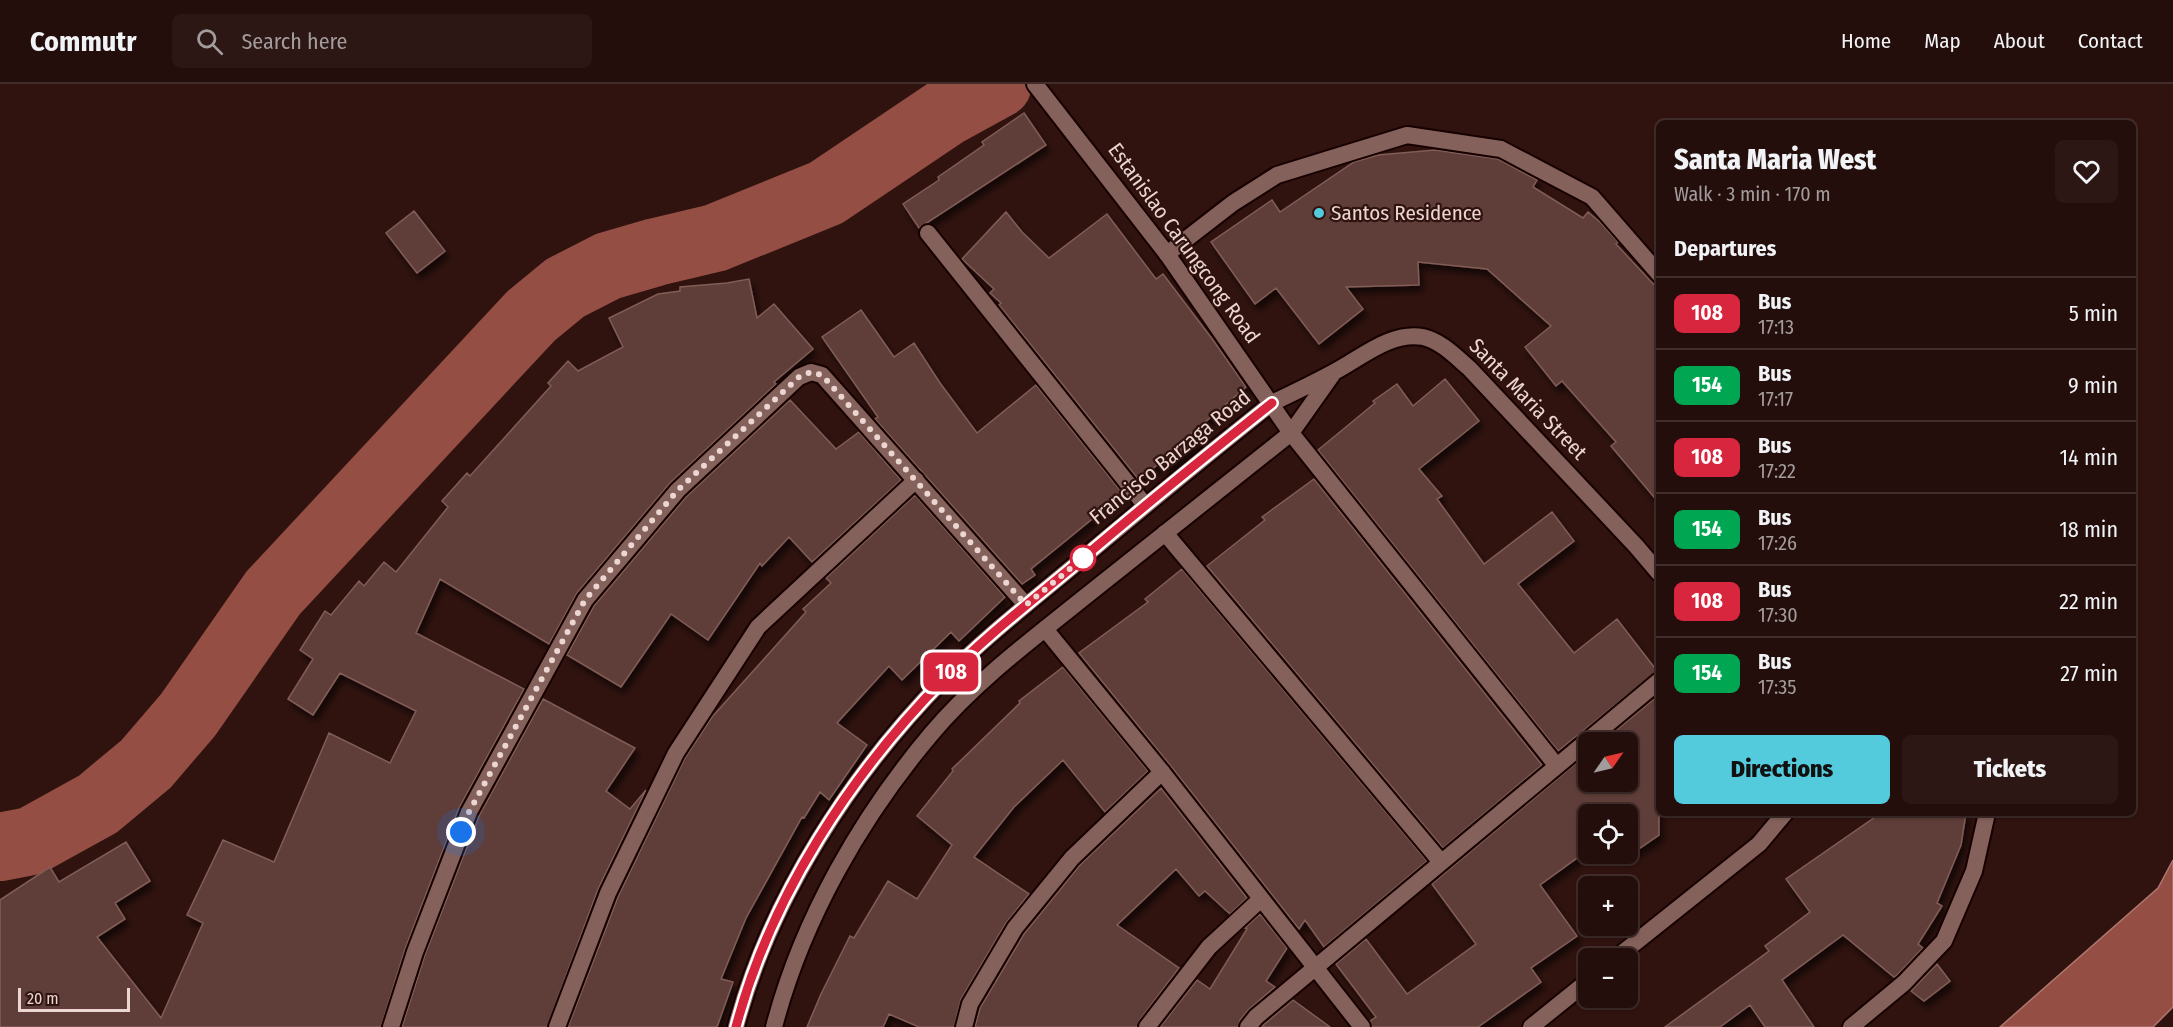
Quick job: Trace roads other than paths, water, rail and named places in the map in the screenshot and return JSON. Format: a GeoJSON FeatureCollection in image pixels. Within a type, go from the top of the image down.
{"type":"FeatureCollection","features":[{"type":"Feature","properties":{"kind":"street","name":"Estanislao Carungcong Road"},"geometry":{"type":"LineString","coordinates":[[1035,84],[1167,254],[1291,433],[1556,765]]}},
{"type":"Feature","properties":{"kind":"street"},"geometry":{"type":"LineString","coordinates":[[1167,254],[1233,203],[1277,175],[1407,135],[1502,149],[1592,197],[1656,271]]}},
{"type":"Feature","properties":{"kind":"street"},"geometry":{"type":"LineString","coordinates":[[928,233],[1145,504]]}},
{"type":"Feature","properties":{"kind":"street","name":"Santa Maria Street"},"geometry":{"type":"LineString","coordinates":[[1272,403],[1399,338],[1424,338],[1448,350],[1469,368],[1656,569]]}},
{"type":"Feature","properties":{"kind":"street"},"geometry":{"type":"LineString","coordinates":[[391,1027],[415,952],[469,812],[585,600],[678,490],[799,377],[811,372],[822,375],[1026,605]]}},
{"type":"Feature","properties":{"kind":"street","name":"Santa Maria Street"},"geometry":{"type":"LineString","coordinates":[[1291,433],[1334,372]]}},
{"type":"Feature","properties":{"kind":"street","name":"Francisco Barzaga Road"},"geometry":{"type":"LineString","coordinates":[[736,1027],[763,944],[795,881],[836,812],[910,715],[970,654],[1026,605],[1145,504],[1272,403]]}},
{"type":"Feature","properties":{"kind":"street"},"geometry":{"type":"LineString","coordinates":[[774,1027],[798,955],[823,895],[867,822],[933,732],[965,699],[1045,629],[1291,433]]}},
{"type":"Feature","properties":{"kind":"street"},"geometry":{"type":"LineString","coordinates":[[557,1027],[608,893],[676,753],[758,627],[916,480]]}},
{"type":"Feature","properties":{"kind":"street"},"geometry":{"type":"LineString","coordinates":[[1165,533],[1441,862]]}},
{"type":"Feature","properties":{"kind":"street"},"geometry":{"type":"LineString","coordinates":[[1045,629],[1162,772],[1362,1027]]}},
{"type":"Feature","properties":{"kind":"street"},"geometry":{"type":"LineString","coordinates":[[1248,1027],[1256,1017],[1314,967],[1656,683]]}},
{"type":"Feature","properties":{"kind":"street"},"geometry":{"type":"LineString","coordinates":[[964,1027],[970,1004],[1015,928],[1072,858],[1162,772]]}},
{"type":"Feature","properties":{"kind":"street"},"geometry":{"type":"LineString","coordinates":[[1629,948],[1759,844],[1782,816]]}},
{"type":"Feature","properties":{"kind":"street"},"geometry":{"type":"LineString","coordinates":[[1851,1027],[1904,983],[1944,941],[1974,871],[1987,816]]}},
{"type":"Feature","properties":{"kind":"street"},"geometry":{"type":"LineString","coordinates":[[1147,1027],[1209,947],[1261,899]]}},
{"type":"Feature","properties":{"kind":"street"},"geometry":{"type":"LineString","coordinates":[[1531,1027],[1578,989]]}},
{"type":"Feature","properties":{"kind":"waterway"},"geometry":{"type":"LineString","coordinates":[[0,847],[31,841],[98,804],[146,764],[188,715],[273,593],[531,316],[565,288],[608,266],[715,238],[826,193],[945,113],[998,84]]}},
{"type":"Feature","properties":{"kind":"place","name":"Santos Residence"},"geometry":{"type":"Point","coordinates":[1319,213]}}]}
